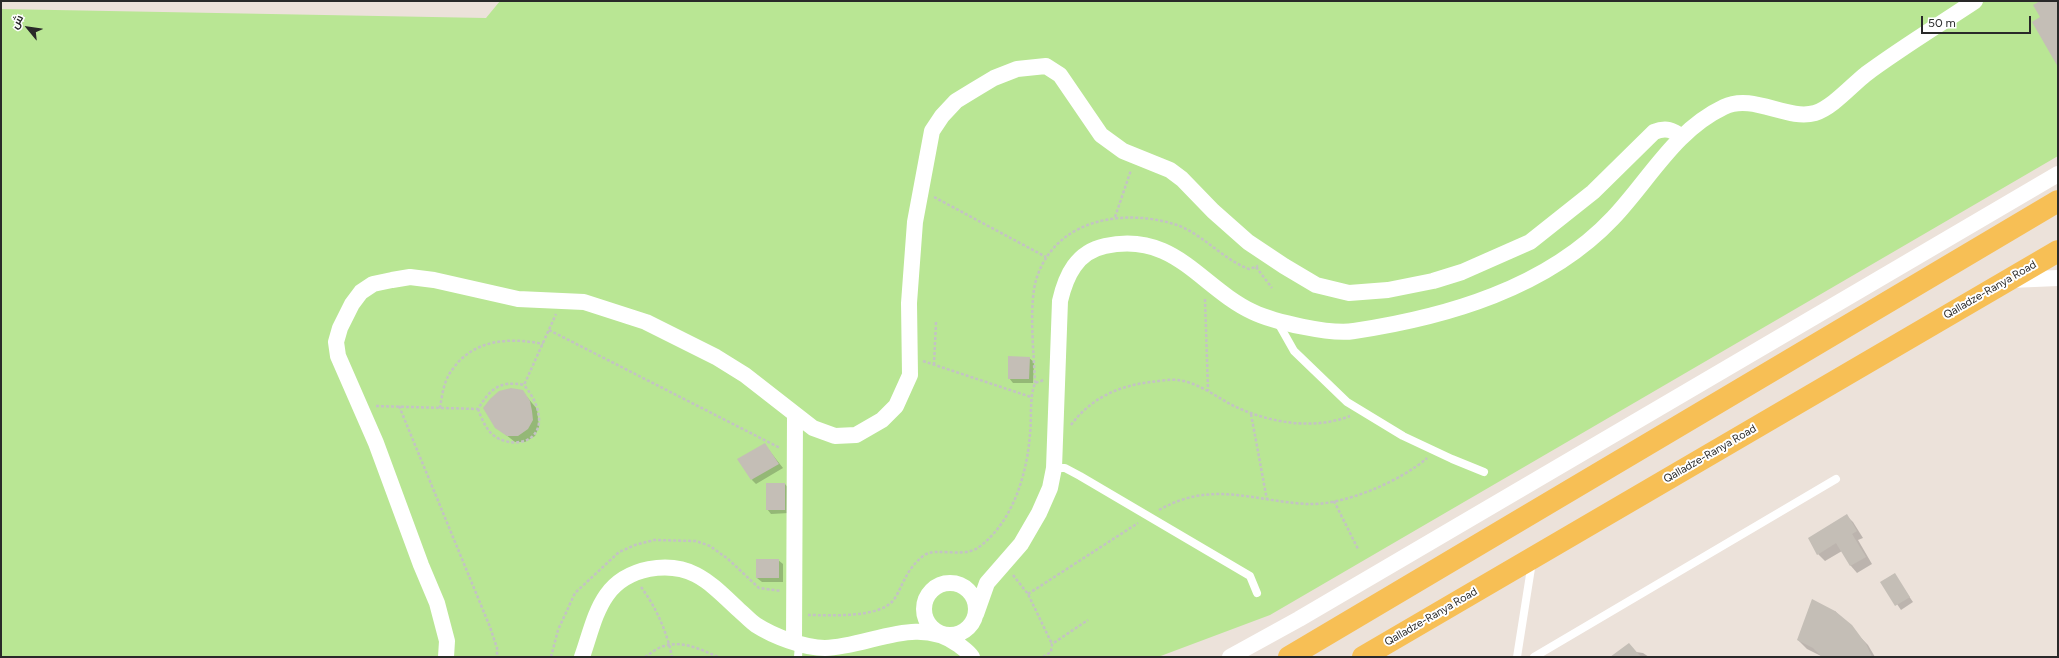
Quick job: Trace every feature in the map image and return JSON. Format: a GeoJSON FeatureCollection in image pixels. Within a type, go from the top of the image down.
{"type":"FeatureCollection","features":[{"type":"Feature","properties":{"kind":"main road"},"geometry":{"type":"LineString","coordinates":[[1289,657],[2058,200]]}},
{"type":"Feature","properties":{"kind":"main road","name":"Qalladze-Ranya Road"},"geometry":{"type":"LineString","coordinates":[[1362,657],[2058,251]]}},
{"type":"Feature","properties":{"kind":"street"},"geometry":{"type":"LineString","coordinates":[[972,656],[970,640],[974,618],[984,590],[995,574],[1021,544],[1039,513],[1050,488],[1054,468],[1060,301],[1064,283],[1074,266],[1087,252],[1122,243],[1147,246],[1167,253],[1189,265],[1233,300],[1252,312],[1277,322],[1350,332],[1413,320],[1464,307],[1515,287],[1561,262],[1612,219],[1690,129],[1725,107],[1742,103],[1789,112],[1816,113],[1872,70],[1975,1]]}},
{"type":"Feature","properties":{"kind":"street"},"geometry":{"type":"LineString","coordinates":[[446,657],[448,641],[437,603],[421,565],[376,443],[338,356],[336,342],[344,315],[361,292],[373,284],[410,277],[434,280],[518,299],[584,302],[591,304],[646,322],[716,357],[745,375],[813,428],[835,436],[856,435],[882,420],[896,406],[910,375],[909,303],[915,230],[932,131],[942,116],[956,101],[994,78],[1017,69],[1046,66],[1060,75],[1101,135],[1123,151],[1170,170],[1182,179],[1213,211],[1248,242],[1284,266],[1316,285],[1349,293],[1388,290],[1433,281],[1462,272],[1530,242],[1593,192],[1654,132],[1662,129],[1669,129],[1682,137]]}},
{"type":"Feature","properties":{"kind":"street"},"geometry":{"type":"LineString","coordinates":[[1230,657],[1299,619],[2058,174]]}},
{"type":"Feature","properties":{"kind":"street"},"geometry":{"type":"LineString","coordinates":[[2007,281],[2058,278]]}},
{"type":"Feature","properties":{"kind":"street"},"geometry":{"type":"LineString","coordinates":[[795,415],[794,613],[797,648]]}},
{"type":"Feature","properties":{"kind":"street"},"geometry":{"type":"LineString","coordinates":[[582,657],[591,624],[602,599],[617,583],[638,572],[664,566],[687,569],[705,579],[756,625],[797,648],[850,646],[906,632],[927,631],[952,636],[960,634],[974,618],[974,598],[969,591],[953,583]]}},
{"type":"Feature","properties":{"kind":"street"},"geometry":{"type":"LineString","coordinates":[[972,656],[935,631],[929,625],[925,617],[924,608],[926,600],[930,592],[941,585],[969,583],[995,574]]}},
{"type":"Feature","properties":{"kind":"street"},"geometry":{"type":"LineString","coordinates":[[906,632],[924,608]]}},
{"type":"Feature","properties":{"kind":"lane"},"geometry":{"type":"LineString","coordinates":[[1277,322],[1294,351],[1347,402],[1403,436],[1484,472]]}},
{"type":"Feature","properties":{"kind":"lane"},"geometry":{"type":"LineString","coordinates":[[1054,468],[1065,468],[1080,476],[1250,576],[1256,593]]}},
{"type":"Feature","properties":{"kind":"lane"},"geometry":{"type":"LineString","coordinates":[[1534,657],[1836,479]]}},
{"type":"Feature","properties":{"kind":"lane"},"geometry":{"type":"LineString","coordinates":[[1517,657],[1533,558]]}},
{"type":"Feature","properties":{"kind":"path"},"geometry":{"type":"LineString","coordinates":[[1115,217],[1133,165]]}},
{"type":"Feature","properties":{"kind":"path"},"geometry":{"type":"LineString","coordinates":[[928,194],[1046,257]]}},
{"type":"Feature","properties":{"kind":"path"},"geometry":{"type":"LineString","coordinates":[[794,613],[850,616],[876,610],[890,604],[895,599],[904,578],[913,566],[925,555],[972,551],[979,547],[994,532],[1016,496],[1026,466],[1030,434],[1031,397],[1035,383],[1032,311],[1036,278],[1046,257],[1067,236],[1090,224],[1115,217],[1138,217],[1178,226],[1204,240],[1239,266],[1248,270],[1261,263]]}},
{"type":"Feature","properties":{"kind":"path"},"geometry":{"type":"LineString","coordinates":[[1256,267],[1272,288]]}},
{"type":"Feature","properties":{"kind":"path"},"geometry":{"type":"LineString","coordinates":[[1205,294],[1208,391]]}},
{"type":"Feature","properties":{"kind":"path"},"geometry":{"type":"LineString","coordinates":[[524,385],[559,308]]}},
{"type":"Feature","properties":{"kind":"path"},"geometry":{"type":"LineString","coordinates":[[934,365],[936,322]]}},
{"type":"Feature","properties":{"kind":"path"},"geometry":{"type":"LineString","coordinates":[[549,330],[795,456]]}},
{"type":"Feature","properties":{"kind":"path"},"geometry":{"type":"LineString","coordinates":[[440,408],[443,391],[451,371],[458,362],[472,352],[487,343],[506,340],[524,340],[543,344]]}},
{"type":"Feature","properties":{"kind":"path"},"geometry":{"type":"LineString","coordinates":[[919,360],[1031,397]]}},
{"type":"Feature","properties":{"kind":"path"},"geometry":{"type":"LineString","coordinates":[[1035,383],[1040,380],[1047,379]]}},
{"type":"Feature","properties":{"kind":"path"},"geometry":{"type":"LineString","coordinates":[[1068,428],[1080,413],[1103,395],[1120,388],[1142,383],[1178,380],[1208,391],[1251,414],[1270,419],[1306,423],[1328,422],[1362,411]]}},
{"type":"Feature","properties":{"kind":"path"},"geometry":{"type":"LineString","coordinates":[[515,383],[524,385],[533,397],[540,420],[537,430],[527,440],[516,444],[498,440],[490,432],[478,409],[486,395],[503,384],[515,383]]}},
{"type":"Feature","properties":{"kind":"path"},"geometry":{"type":"LineString","coordinates":[[369,406],[478,409]]}},
{"type":"Feature","properties":{"kind":"path"},"geometry":{"type":"LineString","coordinates":[[399,406],[490,627],[497,648],[498,657]]}},
{"type":"Feature","properties":{"kind":"path"},"geometry":{"type":"LineString","coordinates":[[1251,414],[1267,500]]}},
{"type":"Feature","properties":{"kind":"path"},"geometry":{"type":"LineString","coordinates":[[1028,594],[1148,516],[1188,496],[1216,493],[1309,504],[1334,501],[1362,494],[1403,477],[1435,451]]}},
{"type":"Feature","properties":{"kind":"path"},"geometry":{"type":"LineString","coordinates":[[1334,501],[1358,549]]}},
{"type":"Feature","properties":{"kind":"path"},"geometry":{"type":"LineString","coordinates":[[1012,573],[1028,594],[1052,644],[1051,652],[1043,657]]}},
{"type":"Feature","properties":{"kind":"path"},"geometry":{"type":"LineString","coordinates":[[641,586],[651,601],[669,645],[672,657]]}},
{"type":"Feature","properties":{"kind":"path"},"geometry":{"type":"LineString","coordinates":[[1052,644],[1088,620]]}},
{"type":"Feature","properties":{"kind":"path"},"geometry":{"type":"LineString","coordinates":[[645,657],[663,646],[678,644],[694,647],[718,657]]}},
{"type":"Feature","properties":{"kind":"green space"},"geometry":{"type":"Polygon","coordinates":[[[500,1],[2058,1],[2058,156],[1270,615],[1158,657],[1,657],[1,9],[486,18],[500,1]]]}},
{"type":"Feature","properties":{"kind":"building"},"geometry":{"type":"Polygon","coordinates":[[[2040,1],[2058,1],[2058,67],[2032,22],[2040,17],[2033,5],[2040,1]]]}},
{"type":"Feature","properties":{"kind":"building"},"geometry":{"type":"Polygon","coordinates":[[[1008,356],[1030,357],[1029,379],[1008,379],[1008,356]]]}},
{"type":"Feature","properties":{"kind":"building"},"geometry":{"type":"Polygon","coordinates":[[[511,388],[523,390],[530,401],[532,411],[533,420],[528,429],[518,436],[507,436],[495,428],[483,408],[499,391],[511,388]]]}},
{"type":"Feature","properties":{"kind":"building"},"geometry":{"type":"Polygon","coordinates":[[[765,443],[779,464],[751,480],[737,459],[765,443]]]}},
{"type":"Feature","properties":{"kind":"building"},"geometry":{"type":"Polygon","coordinates":[[[766,483],[785,483],[785,510],[766,510],[766,483]]]}},
{"type":"Feature","properties":{"kind":"building"},"geometry":{"type":"Polygon","coordinates":[[[1847,514],[1857,531],[1852,534],[1866,557],[1850,566],[1836,543],[1817,555],[1808,538],[1847,514]]]}},
{"type":"Feature","properties":{"kind":"building"},"geometry":{"type":"Polygon","coordinates":[[[756,559],[779,559],[779,578],[756,578],[756,559]]]}},
{"type":"Feature","properties":{"kind":"building"},"geometry":{"type":"Polygon","coordinates":[[[1895,573],[1910,597],[1895,606],[1880,582],[1895,573]]]}},
{"type":"Feature","properties":{"kind":"building"},"geometry":{"type":"Polygon","coordinates":[[[1812,599],[1835,611],[1852,625],[1866,644],[1872,657],[1822,657],[1813,648],[1797,640],[1812,599]]]}},
{"type":"Feature","properties":{"kind":"building"},"geometry":{"type":"Polygon","coordinates":[[[1629,643],[1641,657],[1610,657],[1629,643]]]}}]}
